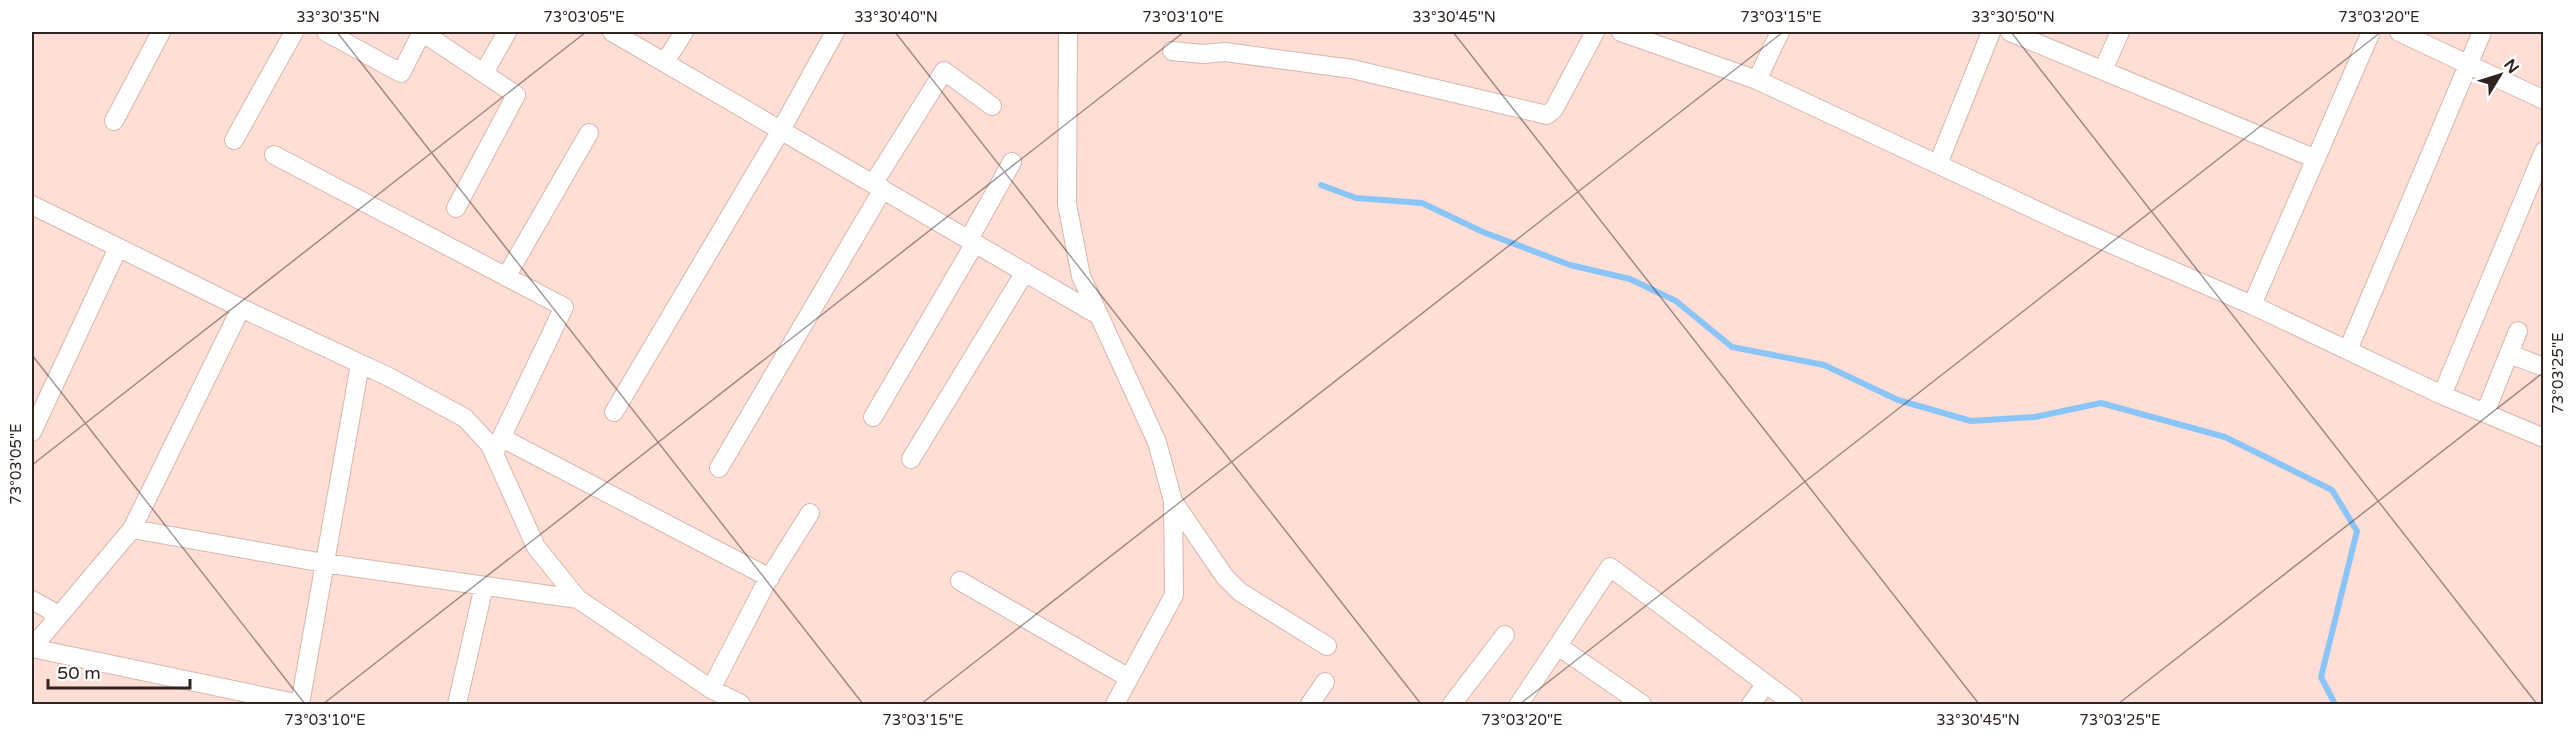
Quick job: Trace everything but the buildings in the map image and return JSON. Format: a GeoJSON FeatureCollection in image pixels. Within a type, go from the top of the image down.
{"type":"FeatureCollection","features":[{"type":"Feature","properties":{"kind":"street"},"geometry":{"type":"LineString","coordinates":[[114,121],[161,32]]}},
{"type":"Feature","properties":{"kind":"street"},"geometry":{"type":"LineString","coordinates":[[234,140],[294,32]]}},
{"type":"Feature","properties":{"kind":"street"},"geometry":{"type":"LineString","coordinates":[[326,32],[401,73],[422,32],[516,95],[456,208]]}},
{"type":"Feature","properties":{"kind":"street"},"geometry":{"type":"LineString","coordinates":[[484,73],[507,32]]}},
{"type":"Feature","properties":{"kind":"street"},"geometry":{"type":"LineString","coordinates":[[612,32],[1098,315]]}},
{"type":"Feature","properties":{"kind":"street"},"geometry":{"type":"LineString","coordinates":[[665,62],[684,32]]}},
{"type":"Feature","properties":{"kind":"street"},"geometry":{"type":"LineString","coordinates":[[614,412],[781,130],[834,32]]}},
{"type":"Feature","properties":{"kind":"street"},"geometry":{"type":"LineString","coordinates":[[1068,32],[1067,204],[1081,276],[1157,442],[1173,501],[1174,595],[1115,705]]}},
{"type":"Feature","properties":{"kind":"street"},"geometry":{"type":"LineString","coordinates":[[1172,51],[1203,54],[1225,52],[1352,69],[1544,116],[1554,109],[1595,32]]}},
{"type":"Feature","properties":{"kind":"street"},"geometry":{"type":"LineString","coordinates":[[1623,32],[1757,80],[2073,227],[2252,305],[2442,395],[2544,438]]}},
{"type":"Feature","properties":{"kind":"street"},"geometry":{"type":"LineString","coordinates":[[1757,80],[1780,32]]}},
{"type":"Feature","properties":{"kind":"street"},"geometry":{"type":"LineString","coordinates":[[1938,164],[1992,32]]}},
{"type":"Feature","properties":{"kind":"street"},"geometry":{"type":"LineString","coordinates":[[2010,32],[2316,159]]}},
{"type":"Feature","properties":{"kind":"street"},"geometry":{"type":"LineString","coordinates":[[2103,70],[2120,32]]}},
{"type":"Feature","properties":{"kind":"street"},"geometry":{"type":"LineString","coordinates":[[2252,305],[2371,32]]}},
{"type":"Feature","properties":{"kind":"street"},"geometry":{"type":"LineString","coordinates":[[2398,32],[2544,100]]}},
{"type":"Feature","properties":{"kind":"street"},"geometry":{"type":"LineString","coordinates":[[2348,350],[2482,32]]}},
{"type":"Feature","properties":{"kind":"street"},"geometry":{"type":"LineString","coordinates":[[719,468],[944,71],[992,106]]}},
{"type":"Feature","properties":{"kind":"street"},"geometry":{"type":"LineString","coordinates":[[506,277],[589,133]]}},
{"type":"Feature","properties":{"kind":"street"},"geometry":{"type":"LineString","coordinates":[[2442,395],[2544,151]]}},
{"type":"Feature","properties":{"kind":"street"},"geometry":{"type":"LineString","coordinates":[[274,155],[564,308],[498,446],[536,548],[578,599],[711,689],[741,705]]}},
{"type":"Feature","properties":{"kind":"street"},"geometry":{"type":"LineString","coordinates":[[873,417],[972,241],[1012,162]]}},
{"type":"Feature","properties":{"kind":"street"},"geometry":{"type":"LineString","coordinates":[[32,205],[360,364],[465,418],[490,445],[498,446],[770,578]]}},
{"type":"Feature","properties":{"kind":"street"},"geometry":{"type":"LineString","coordinates":[[32,432],[118,248]]}},
{"type":"Feature","properties":{"kind":"street"},"geometry":{"type":"LineString","coordinates":[[911,459],[1025,272]]}},
{"type":"Feature","properties":{"kind":"street"},"geometry":{"type":"LineString","coordinates":[[241,308],[132,529],[32,648],[300,704],[360,364]]}},
{"type":"Feature","properties":{"kind":"street"},"geometry":{"type":"LineString","coordinates":[[2485,413],[2518,331]]}},
{"type":"Feature","properties":{"kind":"street"},"geometry":{"type":"LineString","coordinates":[[2509,354],[2544,367]]}},
{"type":"Feature","properties":{"kind":"street"},"geometry":{"type":"LineString","coordinates":[[1173,501],[1225,577],[1240,592],[1327,646]]}},
{"type":"Feature","properties":{"kind":"street"},"geometry":{"type":"LineString","coordinates":[[711,689],[770,578],[810,513]]}},
{"type":"Feature","properties":{"kind":"street"},"geometry":{"type":"LineString","coordinates":[[132,529],[324,563],[578,599]]}},
{"type":"Feature","properties":{"kind":"street"},"geometry":{"type":"LineString","coordinates":[[1520,705],[1610,567],[1792,705]]}},
{"type":"Feature","properties":{"kind":"street"},"geometry":{"type":"LineString","coordinates":[[960,581],[1129,678]]}},
{"type":"Feature","properties":{"kind":"street"},"geometry":{"type":"LineString","coordinates":[[457,705],[484,586]]}},
{"type":"Feature","properties":{"kind":"street"},"geometry":{"type":"LineString","coordinates":[[32,600],[58,615]]}},
{"type":"Feature","properties":{"kind":"street"},"geometry":{"type":"LineString","coordinates":[[1452,705],[1505,634]]}},
{"type":"Feature","properties":{"kind":"street"},"geometry":{"type":"LineString","coordinates":[[1558,646],[1642,705]]}},
{"type":"Feature","properties":{"kind":"street"},"geometry":{"type":"LineString","coordinates":[[1310,705],[1325,682]]}},
{"type":"Feature","properties":{"kind":"street"},"geometry":{"type":"LineString","coordinates":[[1751,705],[1765,685]]}},
{"type":"Feature","properties":{"kind":"waterway"},"geometry":{"type":"LineString","coordinates":[[1321,185],[1356,198],[1422,203],[1483,232],[1570,265],[1630,279],[1676,301],[1732,347],[1824,365],[1898,400],[1971,421],[2035,417],[2101,403],[2225,437],[2332,490],[2357,531],[2321,677],[2335,704]]}}]}
